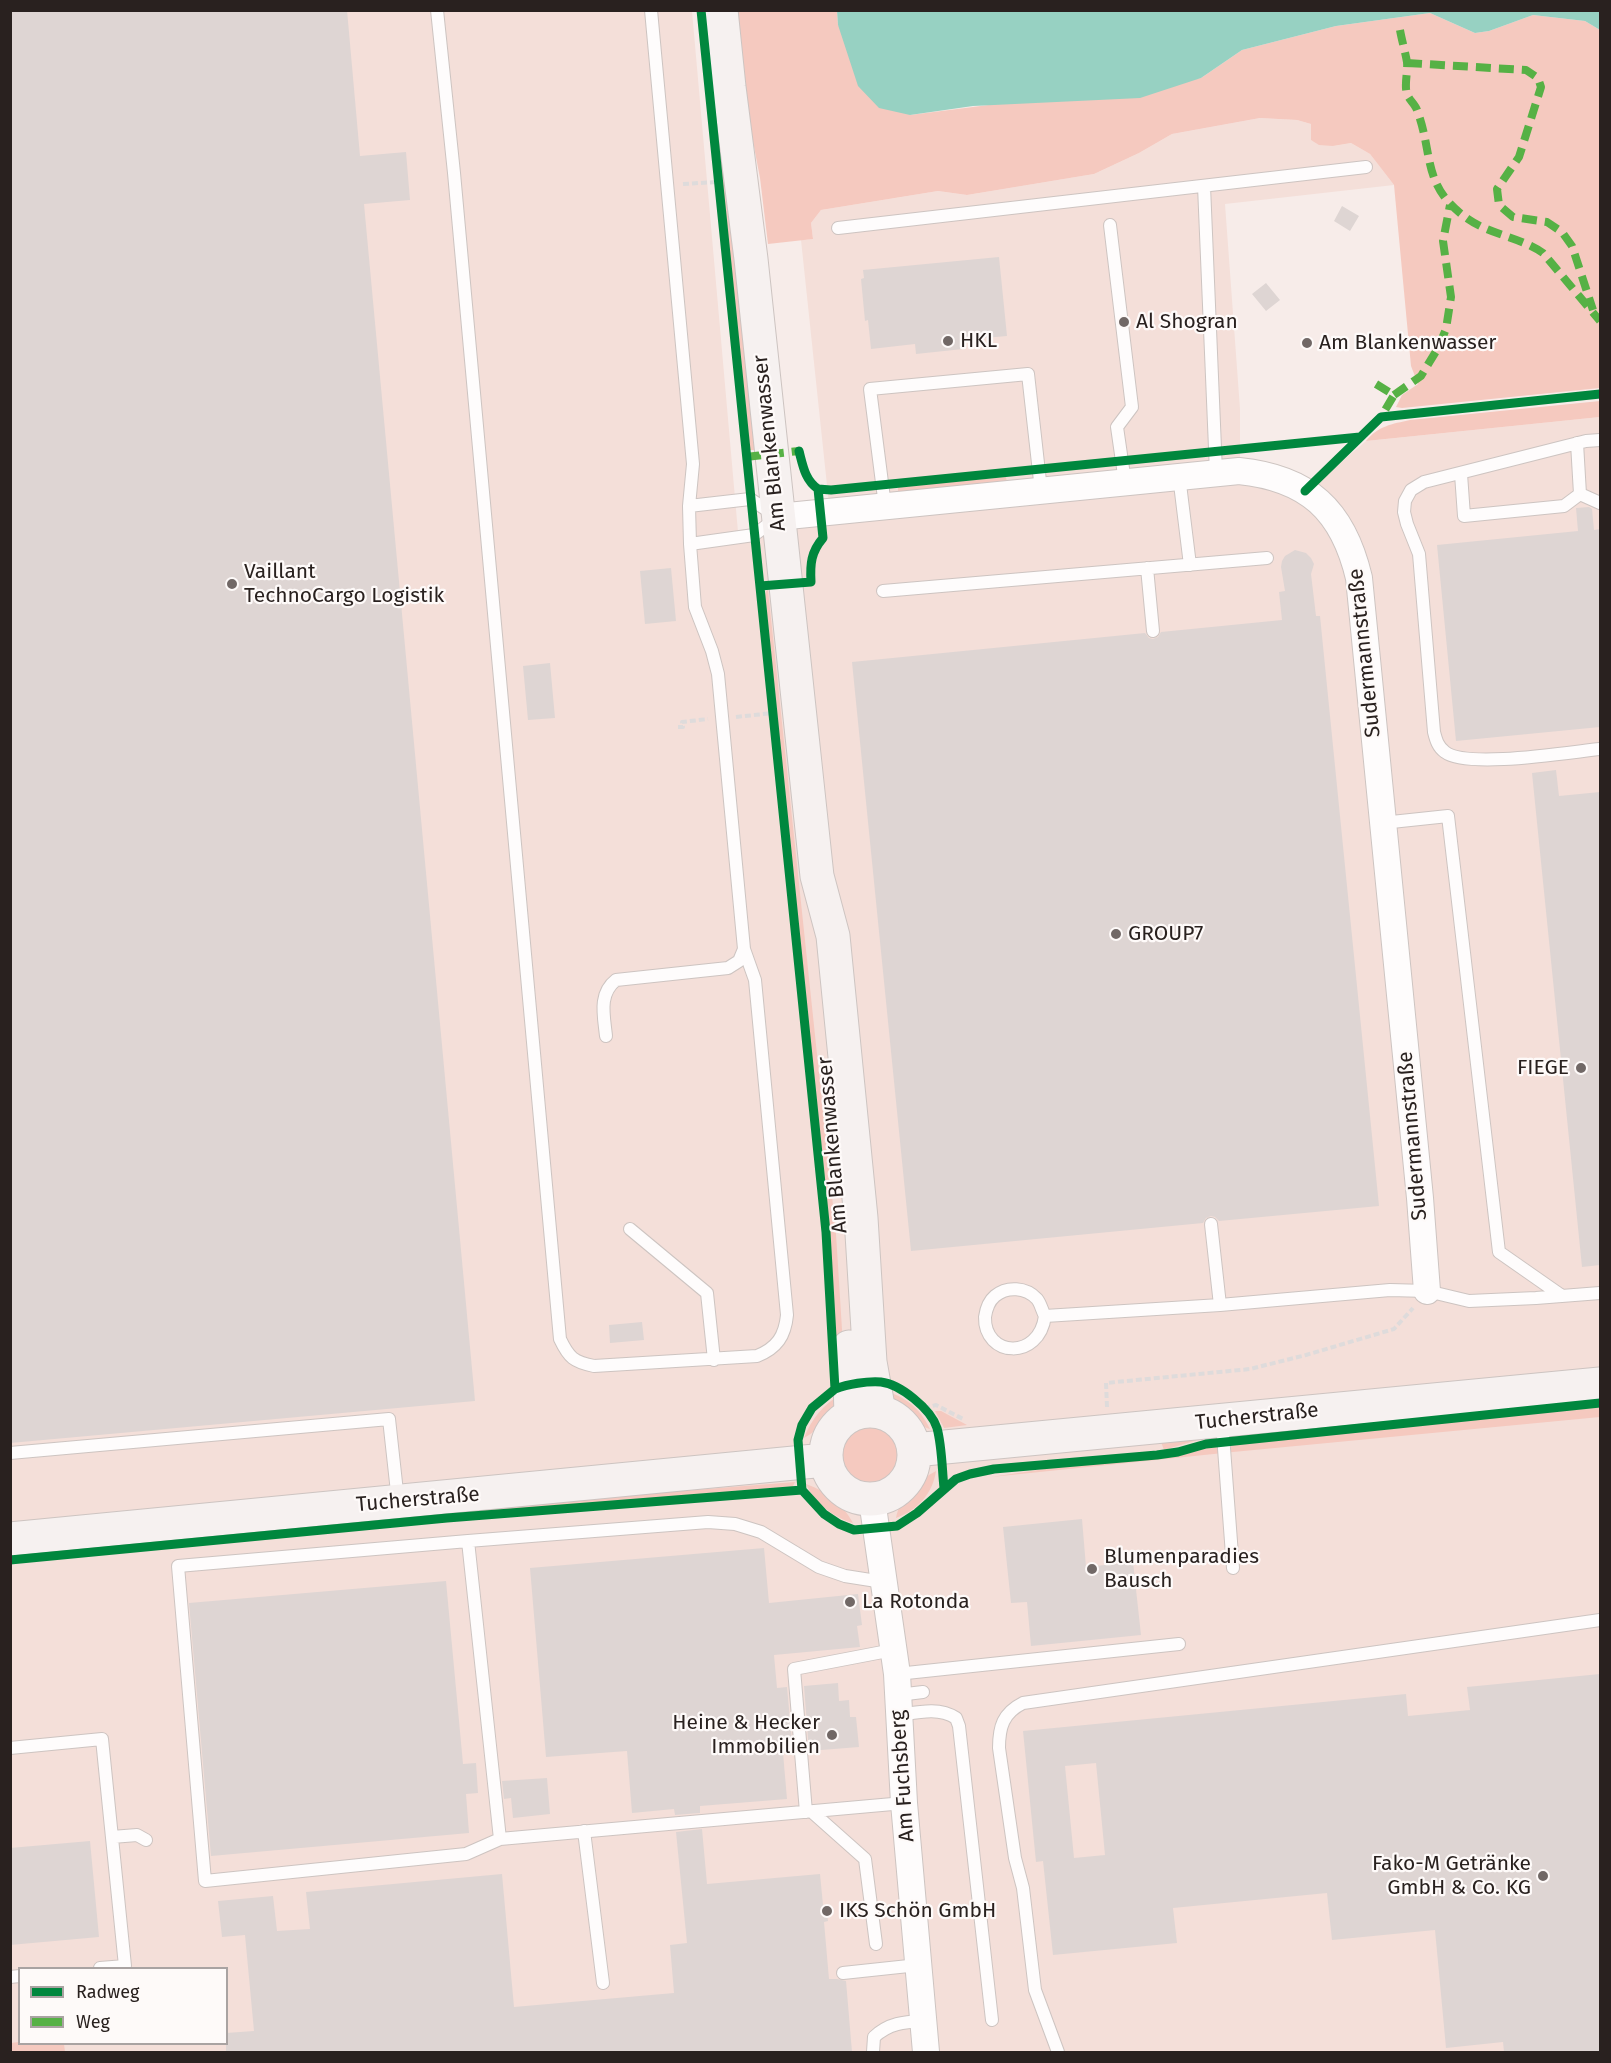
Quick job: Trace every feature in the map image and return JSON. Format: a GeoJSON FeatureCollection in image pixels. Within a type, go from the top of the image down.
{"type":"FeatureCollection","features":[{"type":"Feature","properties":{"kind":"main road","name":"Am Blankenwasser"},"geometry":{"type":"LineString","coordinates":[[721,10],[751,259],[817,876],[832,936],[861,1218],[870,1362],[865,1413]]}},
{"type":"Feature","properties":{"kind":"main road","name":"Tucherstraße"},"geometry":{"type":"LineString","coordinates":[[914,1450],[1600,1384]]}},
{"type":"Feature","properties":{"kind":"main road"},"geometry":{"type":"LineString","coordinates":[[865,1413],[892,1417],[903,1425],[910,1436],[914,1450],[914,1465],[900,1489],[872,1500],[856,1498],[842,1490],[830,1477],[825,1460],[826,1446],[831,1431],[838,1423],[865,1413]]}},
{"type":"Feature","properties":{"kind":"main road","name":"Tucherstraße"},"geometry":{"type":"LineString","coordinates":[[10,1539],[825,1460]]}},
{"type":"Feature","properties":{"kind":"street","name":"Sudermannstraße"},"geometry":{"type":"LineString","coordinates":[[778,517],[1239,471],[1261,473],[1283,479],[1305,490],[1327,509],[1341,528],[1353,551],[1359,578],[1420,1198],[1427,1291]]}},
{"type":"Feature","properties":{"kind":"street","name":"Am Fuchsberg"},"geometry":{"type":"LineString","coordinates":[[872,1500],[883,1582],[902,1685],[904,1803],[926,2052]]}},
{"type":"Feature","properties":{"kind":"lane"},"geometry":{"type":"LineString","coordinates":[[437,10],[456,195],[560,1339],[568,1354],[579,1363],[594,1366],[757,1356],[765,1353],[780,1341],[786,1323],[755,980],[744,949],[718,674],[695,607],[689,506],[693,464],[651,10]]}},
{"type":"Feature","properties":{"kind":"lane"},"geometry":{"type":"LineString","coordinates":[[838,228],[1366,167]]}},
{"type":"Feature","properties":{"kind":"lane"},"geometry":{"type":"LineString","coordinates":[[1204,186],[1216,472]]}},
{"type":"Feature","properties":{"kind":"lane"},"geometry":{"type":"LineString","coordinates":[[1110,225],[1132,407],[1117,427],[1125,482]]}},
{"type":"Feature","properties":{"kind":"lane"},"geometry":{"type":"LineString","coordinates":[[885,506],[870,389],[1028,374],[1041,490]]}},
{"type":"Feature","properties":{"kind":"lane"},"geometry":{"type":"LineString","coordinates":[[1600,440],[1577,443],[1424,482],[1412,490],[1405,501],[1404,512],[1419,554],[1436,742],[1445,752],[1471,760],[1600,749]]}},
{"type":"Feature","properties":{"kind":"lane"},"geometry":{"type":"LineString","coordinates":[[1577,443],[1580,494]]}},
{"type":"Feature","properties":{"kind":"lane"},"geometry":{"type":"LineString","coordinates":[[1461,474],[1464,516],[1564,506],[1580,494]]}},
{"type":"Feature","properties":{"kind":"lane"},"geometry":{"type":"LineString","coordinates":[[1179,476],[1190,565]]}},
{"type":"Feature","properties":{"kind":"lane"},"geometry":{"type":"LineString","coordinates":[[1580,494],[1600,503]]}},
{"type":"Feature","properties":{"kind":"lane"},"geometry":{"type":"LineString","coordinates":[[689,506],[750,499],[778,517],[754,535],[690,544]]}},
{"type":"Feature","properties":{"kind":"lane"},"geometry":{"type":"LineString","coordinates":[[882,591],[1267,558]]}},
{"type":"Feature","properties":{"kind":"lane"},"geometry":{"type":"LineString","coordinates":[[1147,568],[1153,631]]}},
{"type":"Feature","properties":{"kind":"lane"},"geometry":{"type":"LineString","coordinates":[[1382,823],[1448,816],[1499,1252],[1562,1296]]}},
{"type":"Feature","properties":{"kind":"lane"},"geometry":{"type":"LineString","coordinates":[[606,1036],[604,998],[610,985],[616,980],[728,968],[739,961],[744,949]]}},
{"type":"Feature","properties":{"kind":"lane"},"geometry":{"type":"LineString","coordinates":[[1211,1224],[1220,1305]]}},
{"type":"Feature","properties":{"kind":"lane"},"geometry":{"type":"LineString","coordinates":[[630,1229],[707,1293],[714,1360]]}},
{"type":"Feature","properties":{"kind":"lane"},"geometry":{"type":"LineString","coordinates":[[1017,1289],[1030,1293],[1039,1301],[1045,1316],[1039,1337],[1028,1346],[1013,1349],[994,1341],[985,1325],[988,1306],[994,1297],[1005,1290],[1017,1289]]}},
{"type":"Feature","properties":{"kind":"lane"},"geometry":{"type":"LineString","coordinates":[[1045,1316],[1220,1305],[1381,1291],[1427,1291],[1469,1301],[1600,1293]]}},
{"type":"Feature","properties":{"kind":"lane"},"geometry":{"type":"LineString","coordinates":[[10,1453],[389,1419],[398,1502]]}},
{"type":"Feature","properties":{"kind":"lane"},"geometry":{"type":"LineString","coordinates":[[1222,1421],[1233,1568]]}},
{"type":"Feature","properties":{"kind":"lane"},"geometry":{"type":"LineString","coordinates":[[883,1582],[845,1576],[819,1567],[760,1532],[735,1524],[708,1522],[178,1566],[205,1881],[466,1854],[500,1839],[904,1803]]}},
{"type":"Feature","properties":{"kind":"lane"},"geometry":{"type":"LineString","coordinates":[[468,1541],[500,1839]]}},
{"type":"Feature","properties":{"kind":"lane"},"geometry":{"type":"LineString","coordinates":[[1058,2052],[1035,1990],[1023,1888],[1015,1858],[999,1748],[999,1733],[1003,1719],[1011,1709],[1023,1703],[1600,1620]]}},
{"type":"Feature","properties":{"kind":"lane"},"geometry":{"type":"LineString","coordinates":[[876,1944],[865,1859],[808,1812],[794,1669],[902,1685],[1179,1644]]}},
{"type":"Feature","properties":{"kind":"lane"},"geometry":{"type":"LineString","coordinates":[[902,1685],[929,1711],[947,1712],[957,1718],[992,2020]]}},
{"type":"Feature","properties":{"kind":"lane"},"geometry":{"type":"LineString","coordinates":[[10,1748],[102,1739],[125,1966],[112,1967]]}},
{"type":"Feature","properties":{"kind":"lane"},"geometry":{"type":"LineString","coordinates":[[584,1831],[603,1983]]}},
{"type":"Feature","properties":{"kind":"lane"},"geometry":{"type":"LineString","coordinates":[[112,1837],[137,1835],[146,1840]]}},
{"type":"Feature","properties":{"kind":"lane"},"geometry":{"type":"LineString","coordinates":[[843,1973],[918,1965]]}},
{"type":"Feature","properties":{"kind":"lane"},"geometry":{"type":"LineString","coordinates":[[873,2052],[874,2037],[882,2030],[896,2023],[923,2021]]}},
{"type":"Feature","properties":{"kind":"path"},"geometry":{"type":"LineString","coordinates":[[691,183],[719,182]]}},
{"type":"Feature","properties":{"kind":"path"},"geometry":{"type":"LineString","coordinates":[[753,715],[773,713]]}},
{"type":"Feature","properties":{"kind":"path"},"geometry":{"type":"LineString","coordinates":[[1108,1413],[1106,1383],[1250,1369],[1376,1335],[1394,1329],[1427,1291]]}},
{"type":"Feature","properties":{"kind":"shaded area"},"geometry":{"type":"Polygon","coordinates":[[[1600,10],[1600,30],[1585,21],[1533,15],[1489,31],[1475,33],[1430,13],[1336,26],[1242,50],[1201,78],[1140,98],[973,106],[910,115],[879,108],[858,86],[838,25],[837,11],[1600,10]]]}},
{"type":"Feature","properties":{"kind":"shaded area"},"geometry":{"type":"Polygon","coordinates":[[[11,11],[692,11],[738,532],[831,523],[801,240],[813,239],[811,223],[821,210],[938,191],[967,195],[1094,174],[1139,153],[1172,134],[1260,118],[1297,120],[1311,124],[1311,140],[1333,146],[1351,143],[1370,154],[1394,185],[1225,204],[1240,409],[1240,480],[1299,498],[1366,441],[1600,417],[1600,2052],[11,2052],[11,11]]]}},
{"type":"Feature","properties":{"kind":"shaded area"},"geometry":{"type":"Polygon","coordinates":[[[705,11],[711,11],[755,450],[750,450],[705,11]]]}},
{"type":"Feature","properties":{"kind":"shaded area"},"geometry":{"type":"Polygon","coordinates":[[[733,11],[837,11],[838,25],[910,115],[1201,78],[1242,50],[1336,26],[1430,13],[1475,33],[1489,31],[1533,15],[1585,21],[1600,30],[1600,388],[1396,407],[1402,395],[1418,384],[1411,366],[1394,185],[1370,154],[1351,143],[1333,146],[1319,145],[1311,140],[1311,124],[1297,120],[1260,118],[1172,134],[1139,153],[1094,174],[967,195],[938,191],[821,210],[811,223],[813,239],[768,244],[760,178],[738,63],[733,11]]]}},
{"type":"Feature","properties":{"kind":"shaded area"},"geometry":{"type":"Polygon","coordinates":[[[1600,401],[1600,417],[1366,441],[1380,429],[1410,420],[1600,401]]]}},
{"type":"Feature","properties":{"kind":"shaded area"},"geometry":{"type":"Polygon","coordinates":[[[1006,477],[1007,483],[898,493],[898,487],[1006,477]]]}},
{"type":"Feature","properties":{"kind":"shaded area"},"geometry":{"type":"Polygon","coordinates":[[[768,590],[836,1234],[845,1377],[838,1374],[830,1234],[765,596],[768,590]]]}},
{"type":"Feature","properties":{"kind":"shaded area"},"geometry":{"type":"Polygon","coordinates":[[[883,1390],[911,1404],[922,1415],[930,1429],[923,1427],[904,1413],[883,1390]]]}},
{"type":"Feature","properties":{"kind":"shaded area"},"geometry":{"type":"Polygon","coordinates":[[[841,1394],[827,1419],[804,1438],[819,1413],[841,1394]]]}},
{"type":"Feature","properties":{"kind":"shaded area"},"geometry":{"type":"Polygon","coordinates":[[[1600,1407],[1600,1417],[991,1477],[1065,1466],[1179,1454],[1205,1447],[1600,1407]]]}},
{"type":"Feature","properties":{"kind":"shaded area"},"geometry":{"type":"Polygon","coordinates":[[[935,1411],[941,1411],[967,1425],[944,1428],[935,1411]]]}},
{"type":"Feature","properties":{"kind":"shaded area"},"geometry":{"type":"Polygon","coordinates":[[[863,1424],[875,1424],[892,1433],[899,1444],[901,1456],[899,1468],[892,1479],[875,1488],[863,1488],[851,1483],[842,1474],[837,1462],[837,1450],[842,1438],[851,1429],[863,1424]]]}},
{"type":"Feature","properties":{"kind":"shaded area"},"geometry":{"type":"Polygon","coordinates":[[[1215,1435],[1216,1439],[1201,1439],[1164,1450],[1160,1439],[1215,1435]]]}},
{"type":"Feature","properties":{"kind":"shaded area"},"geometry":{"type":"Polygon","coordinates":[[[936,1471],[928,1494],[923,1500],[911,1511],[896,1518],[901,1504],[911,1490],[936,1471]]]}},
{"type":"Feature","properties":{"kind":"shaded area"},"geometry":{"type":"Polygon","coordinates":[[[795,1482],[792,1488],[465,1513],[76,1550],[76,1546],[481,1507],[795,1482]]]}},
{"type":"Feature","properties":{"kind":"shaded area"},"geometry":{"type":"Polygon","coordinates":[[[806,1484],[834,1499],[853,1523],[825,1508],[806,1484]]]}},
{"type":"Feature","properties":{"kind":"shaded area"},"geometry":{"type":"Polygon","coordinates":[[[11,2043],[64,2045],[65,2052],[11,2052],[11,2043]]]}},
{"type":"Feature","properties":{"kind":"building"},"geometry":{"type":"Polygon","coordinates":[[[10,10],[347,10],[360,156],[406,152],[410,200],[364,204],[475,1401],[10,1443],[10,10]]]}},
{"type":"Feature","properties":{"kind":"building"},"geometry":{"type":"Polygon","coordinates":[[[1342,206],[1359,216],[1350,231],[1334,221],[1342,206]]]}},
{"type":"Feature","properties":{"kind":"building"},"geometry":{"type":"Polygon","coordinates":[[[999,257],[1007,336],[962,340],[963,349],[916,354],[915,344],[871,349],[868,320],[865,321],[861,279],[864,278],[863,270],[999,257]]]}},
{"type":"Feature","properties":{"kind":"building"},"geometry":{"type":"Polygon","coordinates":[[[1266,283],[1280,300],[1266,311],[1252,294],[1266,283]]]}},
{"type":"Feature","properties":{"kind":"building"},"geometry":{"type":"Polygon","coordinates":[[[1589,507],[1592,509],[1594,530],[1600,529],[1600,727],[1456,741],[1437,545],[1578,531],[1576,508],[1589,507]]]}},
{"type":"Feature","properties":{"kind":"building","name":"GROUP7"},"geometry":{"type":"Polygon","coordinates":[[[1295,550],[1306,553],[1314,564],[1311,574],[1316,616],[1320,616],[1379,1206],[1219,1221],[1211,1216],[1203,1223],[911,1251],[852,662],[1145,633],[1153,639],[1161,632],[1282,620],[1279,592],[1285,591],[1282,561],[1285,556],[1295,550]]]}},
{"type":"Feature","properties":{"kind":"building"},"geometry":{"type":"Polygon","coordinates":[[[671,568],[676,621],[645,624],[640,571],[671,568]]]}},
{"type":"Feature","properties":{"kind":"building"},"geometry":{"type":"Polygon","coordinates":[[[550,663],[555,718],[528,720],[523,666],[550,663]]]}},
{"type":"Feature","properties":{"kind":"building","name":"FIEGE"},"geometry":{"type":"Polygon","coordinates":[[[1556,770],[1559,796],[1600,792],[1600,1265],[1582,1267],[1532,773],[1556,770]]]}},
{"type":"Feature","properties":{"kind":"building"},"geometry":{"type":"Polygon","coordinates":[[[642,1322],[644,1340],[610,1343],[609,1325],[642,1322]]]}},
{"type":"Feature","properties":{"kind":"building"},"geometry":{"type":"Polygon","coordinates":[[[1082,1519],[1086,1567],[1133,1562],[1141,1635],[1031,1646],[1027,1602],[1011,1603],[1003,1527],[1082,1519]]]}},
{"type":"Feature","properties":{"kind":"building"},"geometry":{"type":"Polygon","coordinates":[[[764,1548],[769,1603],[858,1594],[862,1625],[857,1626],[860,1647],[774,1655],[777,1688],[787,1687],[793,1753],[783,1753],[787,1799],[700,1806],[700,1813],[675,1815],[674,1809],[632,1813],[627,1751],[546,1757],[530,1568],[764,1548]]]}},
{"type":"Feature","properties":{"kind":"building"},"geometry":{"type":"Polygon","coordinates":[[[446,1581],[463,1764],[476,1763],[478,1793],[466,1794],[469,1833],[211,1856],[189,1603],[446,1581]]]}},
{"type":"Feature","properties":{"kind":"building"},"geometry":{"type":"Polygon","coordinates":[[[1600,1674],[1600,2052],[1504,2052],[1503,2042],[1446,2048],[1435,1930],[1332,1940],[1327,1893],[1173,1908],[1177,1943],[1053,1955],[1043,1861],[1036,1862],[1023,1731],[1406,1694],[1408,1716],[1470,1710],[1467,1687],[1600,1674]],[[1096,1763],[1065,1766],[1074,1858],[1105,1855],[1096,1763]]]}},
{"type":"Feature","properties":{"kind":"building"},"geometry":{"type":"Polygon","coordinates":[[[838,1683],[839,1701],[849,1700],[850,1717],[856,1717],[859,1747],[809,1751],[804,1686],[838,1683]]]}},
{"type":"Feature","properties":{"kind":"building"},"geometry":{"type":"Polygon","coordinates":[[[547,1778],[550,1814],[513,1818],[511,1798],[504,1799],[502,1781],[547,1778]]]}},
{"type":"Feature","properties":{"kind":"building"},"geometry":{"type":"Polygon","coordinates":[[[702,1829],[707,1884],[820,1874],[823,1905],[826,1905],[828,1921],[824,1922],[829,1979],[846,1981],[852,2052],[226,2052],[228,2033],[254,2031],[245,1935],[222,1937],[218,1901],[273,1896],[277,1931],[310,1929],[306,1892],[502,1874],[514,2007],[674,1993],[670,1945],[687,1943],[676,1832],[702,1829]]]}},
{"type":"Feature","properties":{"kind":"building"},"geometry":{"type":"Polygon","coordinates":[[[90,1841],[99,1937],[10,1945],[10,1848],[90,1841]]]}},
{"type":"Feature","properties":{"kind":"marked path"},"geometry":{"type":"LineString","coordinates":[[1400,30],[1407,62],[1407,94],[1417,110],[1431,169],[1443,194],[1453,207],[1468,219],[1543,253],[1600,321]]}},
{"type":"Feature","properties":{"kind":"marked path"},"geometry":{"type":"LineString","coordinates":[[1407,63],[1526,70],[1538,78],[1541,87],[1519,157],[1497,189],[1499,205],[1513,217],[1547,222],[1562,232],[1572,246],[1593,310]]}},
{"type":"Feature","properties":{"kind":"marked path"},"geometry":{"type":"LineString","coordinates":[[1394,395],[1421,376],[1438,348],[1446,329],[1451,297],[1443,241],[1450,205]]}},
{"type":"Feature","properties":{"kind":"marked path"},"geometry":{"type":"LineString","coordinates":[[1376,384],[1394,395],[1381,417]]}},
{"type":"Feature","properties":{"kind":"marked path"},"geometry":{"type":"LineString","coordinates":[[746,457],[799,451],[800,455]]}},
{"type":"Feature","properties":{"kind":"cycle path"},"geometry":{"type":"LineString","coordinates":[[701,10],[826,1232],[835,1389],[812,1408],[802,1425],[798,1440],[802,1490],[824,1514],[854,1530],[897,1526],[917,1513],[956,1479],[994,1469],[1157,1455],[1206,1444],[1600,1403]]}},
{"type":"Feature","properties":{"kind":"cycle path"},"geometry":{"type":"LineString","coordinates":[[1305,491],[1381,417],[1600,394]]}},
{"type":"Feature","properties":{"kind":"cycle path"},"geometry":{"type":"LineString","coordinates":[[818,489],[831,490],[1360,437]]}},
{"type":"Feature","properties":{"kind":"cycle path"},"geometry":{"type":"LineString","coordinates":[[760,586],[811,582],[812,558],[823,538],[818,489],[807,477],[799,451]]}},
{"type":"Feature","properties":{"kind":"cycle path"},"geometry":{"type":"LineString","coordinates":[[835,1389],[858,1383],[881,1382],[897,1387],[922,1406],[937,1428],[944,1488]]}},
{"type":"Feature","properties":{"kind":"cycle path"},"geometry":{"type":"LineString","coordinates":[[10,1560],[447,1518],[802,1490]]}},
{"type":"Feature","properties":{"kind":"place","name":"Al Shogran"},"geometry":{"type":"Point","coordinates":[1124,322]}},
{"type":"Feature","properties":{"kind":"place","name":"HKL"},"geometry":{"type":"Point","coordinates":[948,341]}},
{"type":"Feature","properties":{"kind":"place","name":"Am Blankenwasser"},"geometry":{"type":"Point","coordinates":[1307,343]}},
{"type":"Feature","properties":{"kind":"place","name":"Vaillant TechnoCargo Logistik"},"geometry":{"type":"Point","coordinates":[232,584]}},
{"type":"Feature","properties":{"kind":"place","name":"GROUP7"},"geometry":{"type":"Point","coordinates":[1116,934]}},
{"type":"Feature","properties":{"kind":"place","name":"FIEGE"},"geometry":{"type":"Point","coordinates":[1581,1068]}},
{"type":"Feature","properties":{"kind":"place","name":"Blumenparadies Bausch"},"geometry":{"type":"Point","coordinates":[1092,1569]}},
{"type":"Feature","properties":{"kind":"place","name":"La Rotonda"},"geometry":{"type":"Point","coordinates":[850,1602]}},
{"type":"Feature","properties":{"kind":"place","name":"Heine & Hecker Immobilien"},"geometry":{"type":"Point","coordinates":[832,1735]}},
{"type":"Feature","properties":{"kind":"place","name":"Fako-M Getränke GmbH & Co. KG"},"geometry":{"type":"Point","coordinates":[1543,1876]}},
{"type":"Feature","properties":{"kind":"place","name":"IKS Schön GmbH"},"geometry":{"type":"Point","coordinates":[827,1911]}}]}
